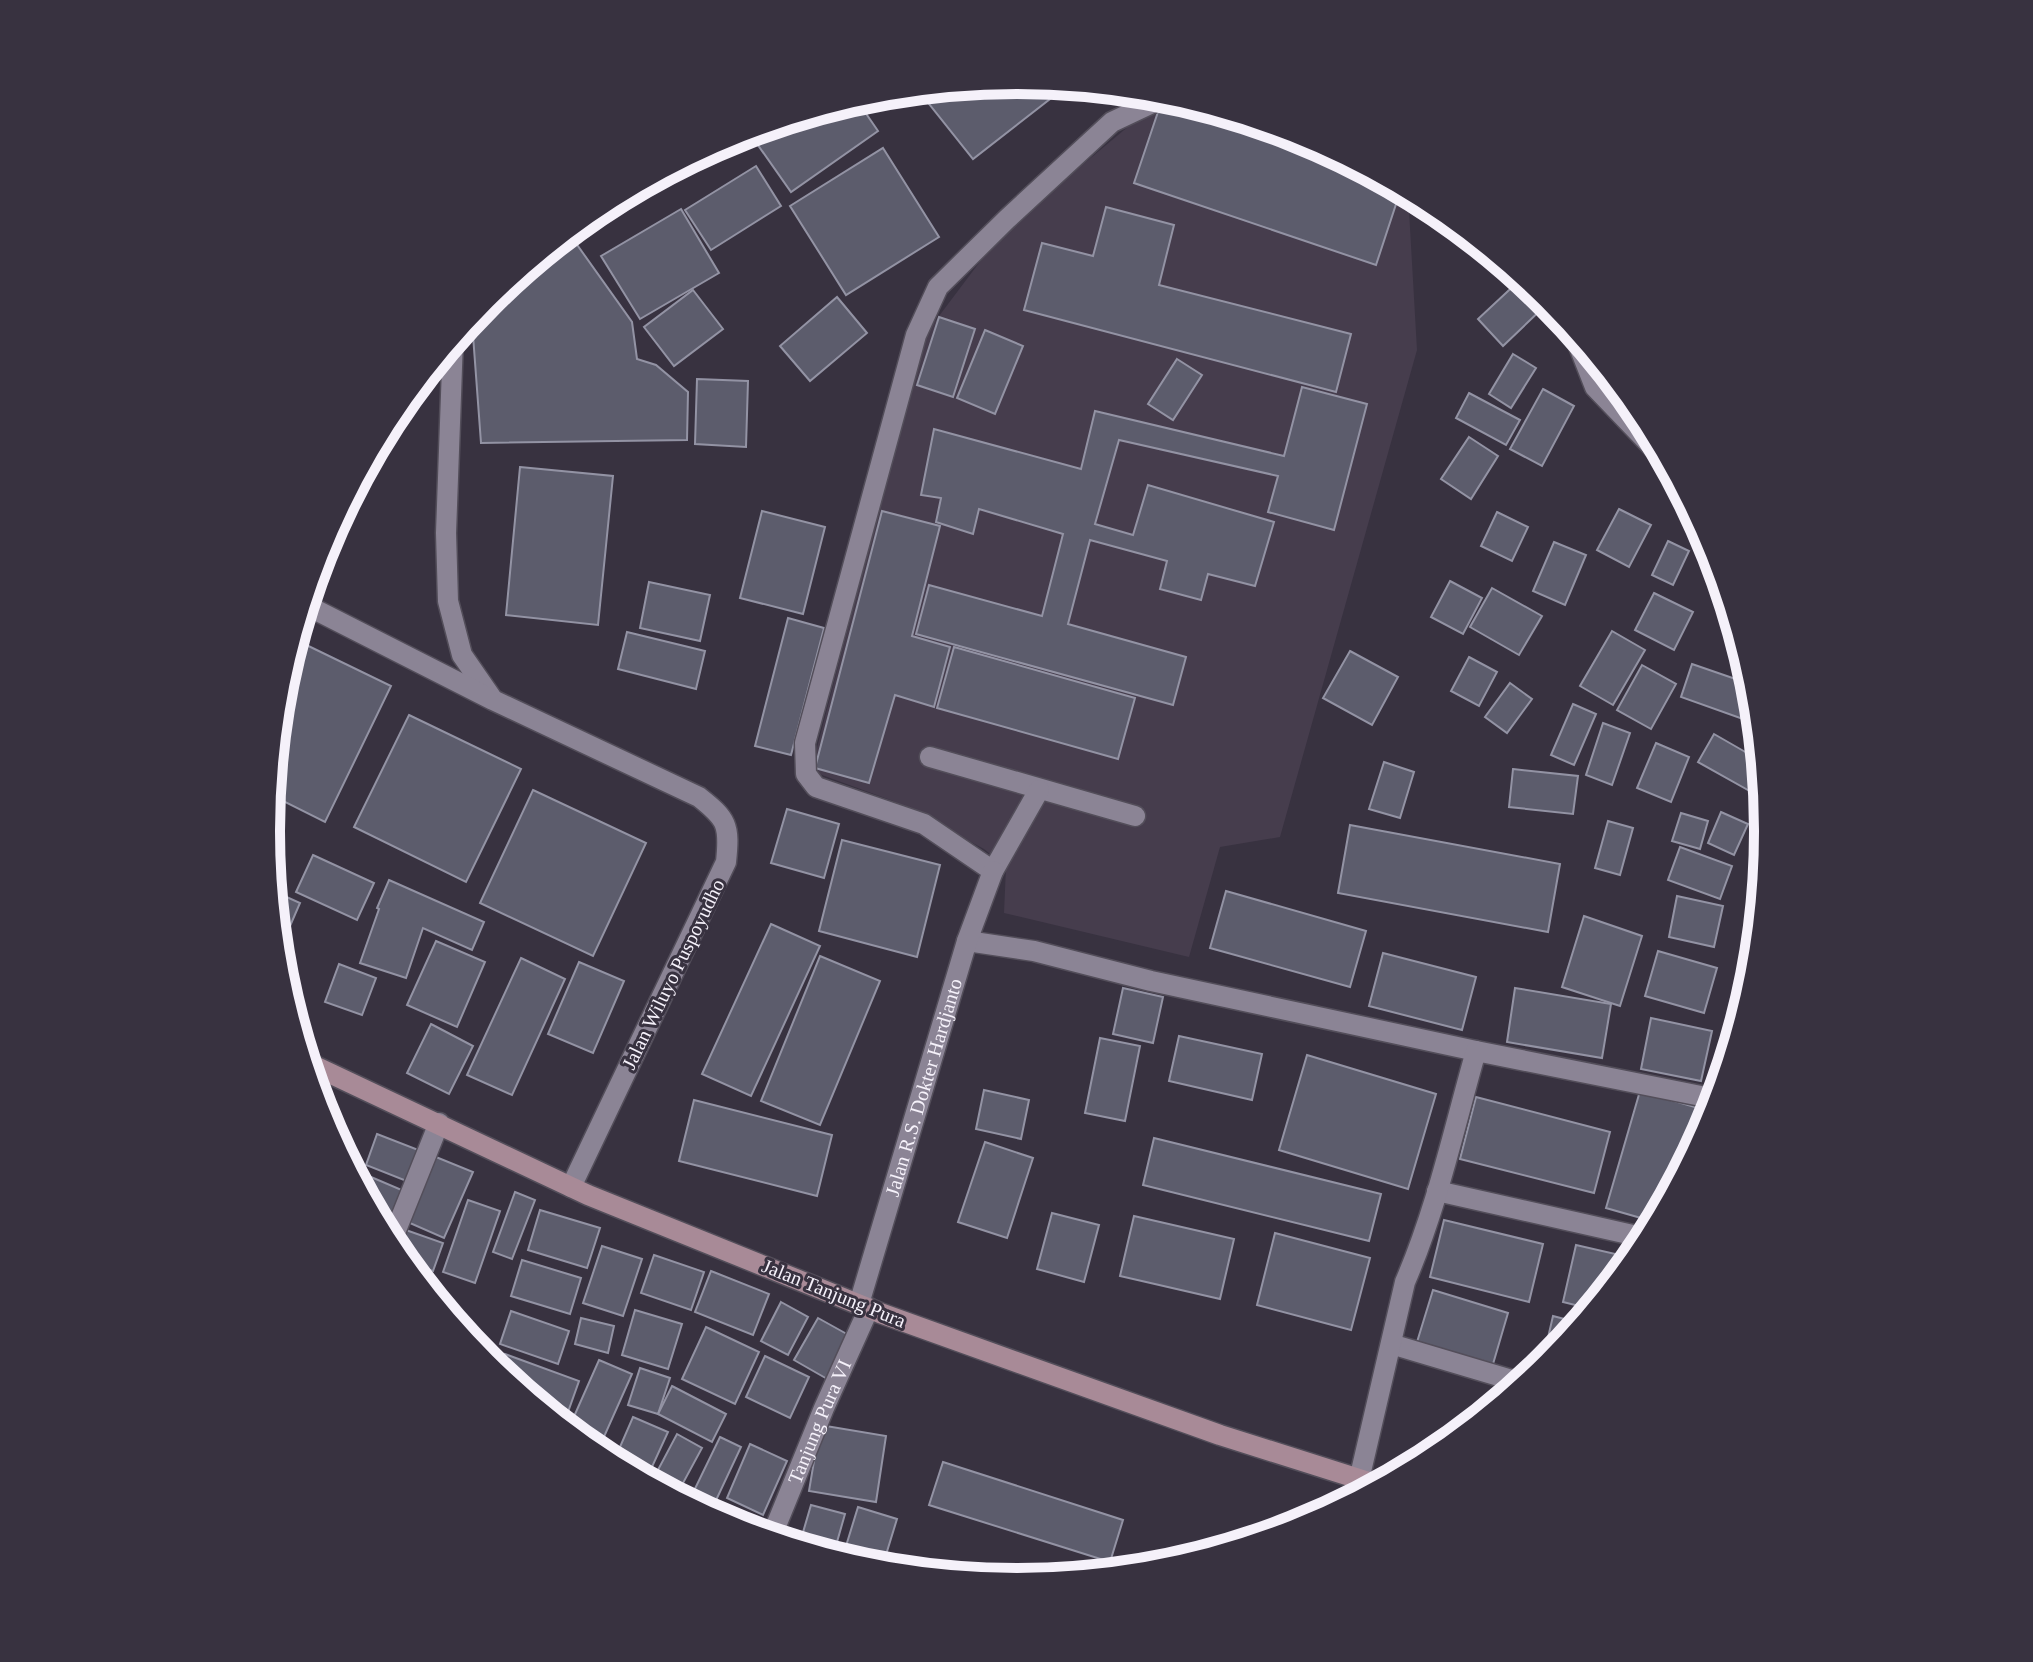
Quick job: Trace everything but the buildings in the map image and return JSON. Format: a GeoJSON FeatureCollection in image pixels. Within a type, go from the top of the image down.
{"type":"FeatureCollection","features":[{"type":"Feature","properties":{"kind":"street"},"geometry":{"type":"LineString","coordinates":[[993,871],[924,824],[816,787],[806,774],[805,743],[916,335],[938,287],[1112,122],[1146,106]]}},
{"type":"Feature","properties":{"kind":"street"},"geometry":{"type":"LineString","coordinates":[[453,357],[446,533],[448,601],[462,655],[493,700]]}},
{"type":"Feature","properties":{"kind":"street"},"geometry":{"type":"LineString","coordinates":[[1586,363],[1595,387],[1620,408]]}},
{"type":"Feature","properties":{"kind":"street","name":"Jalan Wiluyo Puspoyudho"},"geometry":{"type":"LineString","coordinates":[[314,609],[493,700],[699,797],[722,815],[729,841],[726,862],[571,1187]]}},
{"type":"Feature","properties":{"kind":"street"},"geometry":{"type":"LineString","coordinates":[[930,757],[1135,816]]}},
{"type":"Feature","properties":{"kind":"street","name":"Jalan R.S. Dokter Hardjanto"},"geometry":{"type":"LineString","coordinates":[[864,1306],[967,941],[993,871],[1039,790]]}},
{"type":"Feature","properties":{"kind":"street"},"geometry":{"type":"LineString","coordinates":[[967,941],[1034,951],[1151,981],[1703,1096]]}},
{"type":"Feature","properties":{"kind":"street"},"geometry":{"type":"LineString","coordinates":[[1369,1478],[1391,1344],[1405,1282],[1437,1191],[1476,1051]]}},
{"type":"Feature","properties":{"kind":"street","name":"Jalan Tanjung Pura"},"geometry":{"type":"LineString","coordinates":[[319,1068],[571,1187],[864,1306],[1220,1435],[1362,1481]]}},
{"type":"Feature","properties":{"kind":"street"},"geometry":{"type":"LineString","coordinates":[[397,1228],[439,1123]]}},
{"type":"Feature","properties":{"kind":"street"},"geometry":{"type":"LineString","coordinates":[[1437,1191],[1632,1235]]}},
{"type":"Feature","properties":{"kind":"street","name":"Tanjung Pura VI"},"geometry":{"type":"LineString","coordinates":[[775,1527],[864,1306]]}},
{"type":"Feature","properties":{"kind":"street"},"geometry":{"type":"LineString","coordinates":[[1391,1344],[1509,1379]]}},
{"type":"Feature","properties":{"kind":"shaded area"},"geometry":{"type":"Polygon","coordinates":[[[1152,107],[1207,119],[1299,150],[1409,208],[1417,350],[1280,837],[1220,847],[1189,957],[1004,913],[1006,867],[984,849],[893,801],[811,771],[924,336],[1003,231],[1152,107]]]}}]}
